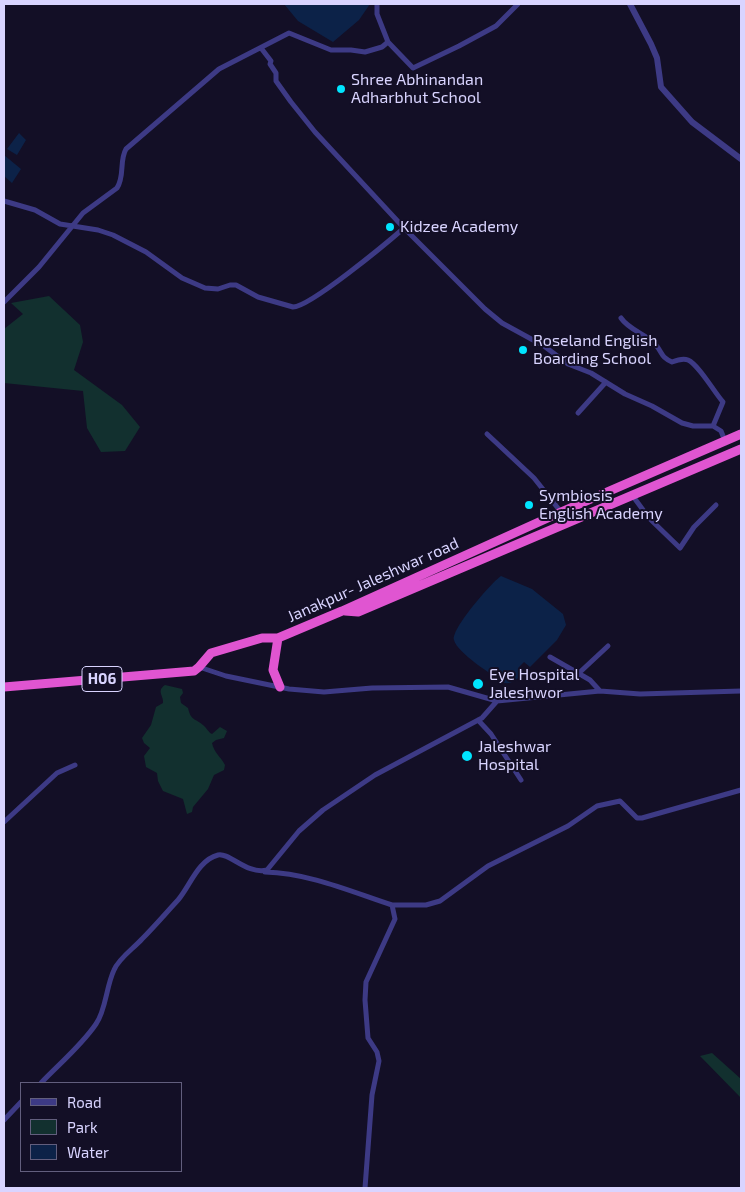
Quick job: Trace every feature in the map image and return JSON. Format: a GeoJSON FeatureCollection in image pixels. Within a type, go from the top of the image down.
{"type":"FeatureCollection","features":[{"type":"Feature","properties":{"kind":"highway","name":"Janakpur- Jaleshwar road"},"geometry":{"type":"LineString","coordinates":[[7,687],[194,671],[211,653],[262,638],[278,638],[342,612],[562,512],[741,434]]}},
{"type":"Feature","properties":{"kind":"highway","name":"H06"},"geometry":{"type":"LineString","coordinates":[[342,612],[358,612],[741,449]]}},
{"type":"Feature","properties":{"kind":"highway"},"geometry":{"type":"LineString","coordinates":[[278,638],[273,670],[280,688]]}},
{"type":"Feature","properties":{"kind":"street"},"geometry":{"type":"LineString","coordinates":[[377,4],[377,14],[388,42],[412,68],[496,26],[518,4]]}},
{"type":"Feature","properties":{"kind":"street"},"geometry":{"type":"LineString","coordinates":[[630,4],[657,58],[661,87],[692,122],[741,159]]}},
{"type":"Feature","properties":{"kind":"street"},"geometry":{"type":"LineString","coordinates":[[4,302],[39,267],[71,227],[90,207],[117,188],[123,174],[123,153],[130,144],[219,69],[289,33],[331,50],[365,52],[382,47],[388,42]]}},
{"type":"Feature","properties":{"kind":"street"},"geometry":{"type":"LineString","coordinates":[[261,48],[271,60],[270,64],[276,73],[276,81],[315,132],[404,228],[462,287],[502,323],[544,346],[563,361],[591,373],[624,394],[652,406],[682,423],[693,426],[713,426],[721,430],[725,441]]}},
{"type":"Feature","properties":{"kind":"street"},"geometry":{"type":"LineString","coordinates":[[4,201],[35,210],[60,224],[98,230],[121,239],[146,252],[182,278],[205,288],[218,289],[236,285],[258,297],[298,307],[315,298],[404,228]]}},
{"type":"Feature","properties":{"kind":"street"},"geometry":{"type":"LineString","coordinates":[[620,318],[624,323],[655,344],[664,358],[672,362],[680,359],[688,360],[695,366],[723,402],[713,426]]}},
{"type":"Feature","properties":{"kind":"street"},"geometry":{"type":"LineString","coordinates":[[578,413],[606,382]]}},
{"type":"Feature","properties":{"kind":"street"},"geometry":{"type":"LineString","coordinates":[[487,434],[534,478],[562,512]]}},
{"type":"Feature","properties":{"kind":"street"},"geometry":{"type":"LineString","coordinates":[[632,495],[649,518],[680,548],[694,527],[716,505]]}},
{"type":"Feature","properties":{"kind":"street"},"geometry":{"type":"LineString","coordinates":[[579,673],[608,646]]}},
{"type":"Feature","properties":{"kind":"street"},"geometry":{"type":"LineString","coordinates":[[550,657],[590,680],[600,691]]}},
{"type":"Feature","properties":{"kind":"street"},"geometry":{"type":"LineString","coordinates":[[199,667],[226,676],[280,688],[324,692],[372,688],[448,687],[497,701],[600,691],[640,694],[741,691]]}},
{"type":"Feature","properties":{"kind":"street"},"geometry":{"type":"LineString","coordinates":[[261,872],[267,870],[299,831],[323,810],[390,766],[478,720],[497,701]]}},
{"type":"Feature","properties":{"kind":"street"},"geometry":{"type":"LineString","coordinates":[[478,720],[491,734],[521,780]]}},
{"type":"Feature","properties":{"kind":"street"},"geometry":{"type":"LineString","coordinates":[[4,822],[57,773],[75,764]]}},
{"type":"Feature","properties":{"kind":"street"},"geometry":{"type":"LineString","coordinates":[[42,1082],[90,1033],[98,1022],[114,970],[122,959],[178,899],[199,869],[208,860],[218,855],[224,855],[245,867],[261,872],[276,872],[327,883],[392,906],[426,906],[440,901],[488,866],[568,826],[597,806],[620,801],[637,818],[642,818],[741,790]]}},
{"type":"Feature","properties":{"kind":"street"},"geometry":{"type":"LineString","coordinates":[[365,1188],[372,1095],[380,1061],[377,1052],[368,1038],[365,1000],[366,982],[394,919],[392,906]]}},
{"type":"Feature","properties":{"kind":"street"},"geometry":{"type":"LineString","coordinates":[[4,1120],[20,1103]]}},
{"type":"Feature","properties":{"kind":"green space"},"geometry":{"type":"Polygon","coordinates":[[[49,296],[80,325],[83,342],[74,370],[122,405],[140,427],[125,451],[101,452],[87,428],[83,391],[4,383],[4,329],[23,314],[11,303],[49,296]]]}},
{"type":"Feature","properties":{"kind":"green space"},"geometry":{"type":"Polygon","coordinates":[[[165,685],[182,689],[181,703],[188,708],[192,717],[212,734],[220,727],[227,731],[224,738],[212,743],[214,750],[225,765],[224,770],[214,775],[208,789],[193,807],[192,812],[187,814],[183,799],[163,791],[158,781],[157,773],[146,767],[144,756],[150,748],[144,743],[142,738],[151,725],[156,707],[163,703],[161,689],[165,685]]]}},
{"type":"Feature","properties":{"kind":"green space"},"geometry":{"type":"Polygon","coordinates":[[[712,1053],[741,1079],[741,1098],[700,1056],[712,1053]]]}},
{"type":"Feature","properties":{"kind":"water"},"geometry":{"type":"Polygon","coordinates":[[[284,4],[370,4],[359,20],[333,42],[298,21],[284,4]]]}},
{"type":"Feature","properties":{"kind":"water"},"geometry":{"type":"Polygon","coordinates":[[[19,133],[26,140],[17,155],[7,149],[19,133]]]}},
{"type":"Feature","properties":{"kind":"water"},"geometry":{"type":"Polygon","coordinates":[[[4,155],[21,169],[12,183],[4,176],[4,155]]]}},
{"type":"Feature","properties":{"kind":"water"},"geometry":{"type":"Polygon","coordinates":[[[501,576],[532,589],[563,614],[566,625],[557,640],[530,667],[524,662],[519,667],[524,673],[510,683],[504,683],[468,657],[454,640],[455,634],[465,617],[481,596],[501,576]]]}},
{"type":"Feature","properties":{"kind":"place","name":"Shree Abhinandan Adharbhut School"},"geometry":{"type":"Point","coordinates":[341,89]}},
{"type":"Feature","properties":{"kind":"place","name":"Kidzee Academy"},"geometry":{"type":"Point","coordinates":[390,227]}},
{"type":"Feature","properties":{"kind":"place","name":"Roseland English Boarding School"},"geometry":{"type":"Point","coordinates":[523,350]}},
{"type":"Feature","properties":{"kind":"place","name":"Symbiosis English Academy"},"geometry":{"type":"Point","coordinates":[529,505]}},
{"type":"Feature","properties":{"kind":"place","name":"Eye Hospital Jaleshwor"},"geometry":{"type":"Point","coordinates":[478,684]}},
{"type":"Feature","properties":{"kind":"place","name":"Jaleshwar Hospital"},"geometry":{"type":"Point","coordinates":[467,756]}}]}
